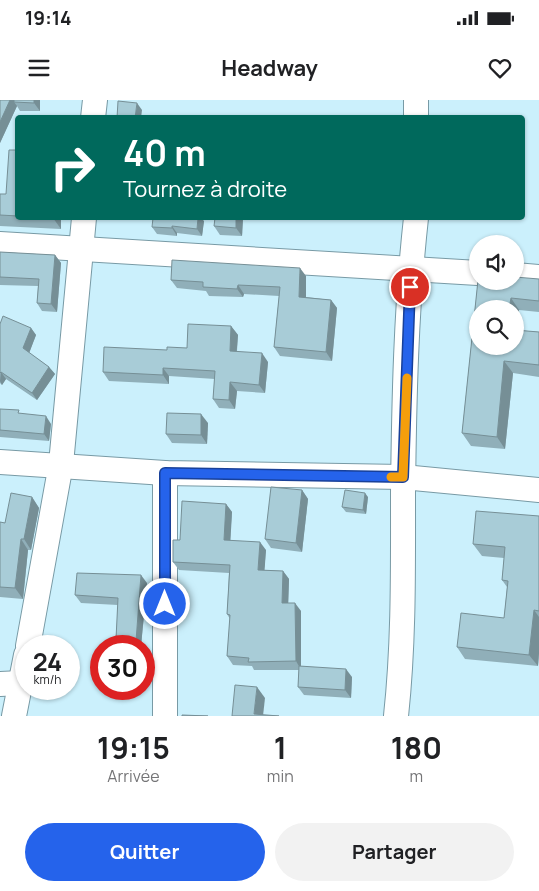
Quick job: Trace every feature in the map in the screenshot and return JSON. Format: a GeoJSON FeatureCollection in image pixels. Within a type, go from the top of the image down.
{"type":"FeatureCollection","features":[{"type":"Feature","properties":{"kind":"street"},"geometry":{"type":"LineString","coordinates":[[93,115],[94,100]]}},
{"type":"Feature","properties":{"kind":"street"},"geometry":{"type":"LineString","coordinates":[[416,100],[416,115]]}},
{"type":"Feature","properties":{"kind":"street"},"geometry":{"type":"LineString","coordinates":[[30,635],[60,464],[84,220]]}},
{"type":"Feature","properties":{"kind":"street"},"geometry":{"type":"LineString","coordinates":[[396,716],[402,657],[403,477],[410,268],[416,220]]}},
{"type":"Feature","properties":{"kind":"street"},"geometry":{"type":"LineString","coordinates":[[0,244],[469,271]]}},
{"type":"Feature","properties":{"kind":"street"},"geometry":{"type":"LineString","coordinates":[[524,276],[539,277]]}},
{"type":"Feature","properties":{"kind":"street"},"geometry":{"type":"LineString","coordinates":[[0,462],[60,464],[165,473],[403,477],[539,490]]}},
{"type":"Feature","properties":{"kind":"street"},"geometry":{"type":"LineString","coordinates":[[165,473],[165,716]]}},
{"type":"Feature","properties":{"kind":"street"},"geometry":{"type":"LineString","coordinates":[[11,683],[14,716]]}},
{"type":"Feature","properties":{"kind":"building"},"geometry":{"type":"Polygon","coordinates":[[[0,100],[10,100],[0,122],[0,100]]]}},
{"type":"Feature","properties":{"kind":"building"},"geometry":{"type":"Polygon","coordinates":[[[14,100],[34,100],[34,103],[14,102],[14,100]]]}},
{"type":"Feature","properties":{"kind":"building"},"geometry":{"type":"Polygon","coordinates":[[[118,101],[137,103],[135,115],[117,115],[118,101]]]}},
{"type":"Feature","properties":{"kind":"building"},"geometry":{"type":"Polygon","coordinates":[[[9,150],[15,150],[15,216],[0,215],[0,194],[6,194],[9,150]]]}},
{"type":"Feature","properties":{"kind":"building"},"geometry":{"type":"Polygon","coordinates":[[[153,220],[198,220],[197,229],[172,226],[172,228],[152,227],[153,220]]]}},
{"type":"Feature","properties":{"kind":"building"},"geometry":{"type":"Polygon","coordinates":[[[215,220],[236,220],[236,228],[214,226],[215,220]]]}},
{"type":"Feature","properties":{"kind":"building"},"geometry":{"type":"Polygon","coordinates":[[[0,252],[55,255],[51,304],[37,303],[39,279],[0,277],[0,252]]]}},
{"type":"Feature","properties":{"kind":"building"},"geometry":{"type":"Polygon","coordinates":[[[172,260],[300,268],[299,297],[331,300],[326,352],[274,347],[280,287],[238,285],[237,289],[203,287],[203,282],[171,280],[172,260]]]}},
{"type":"Feature","properties":{"kind":"building"},"geometry":{"type":"Polygon","coordinates":[[[524,278],[539,279],[539,301],[511,298],[511,300],[476,300],[477,290],[524,290],[524,278]]]}},
{"type":"Feature","properties":{"kind":"building"},"geometry":{"type":"Polygon","coordinates":[[[3,316],[31,328],[23,348],[49,367],[32,393],[0,373],[0,324],[3,316]]]}},
{"type":"Feature","properties":{"kind":"building"},"geometry":{"type":"Polygon","coordinates":[[[188,324],[231,326],[230,351],[262,353],[259,385],[230,382],[229,400],[213,399],[215,371],[163,368],[163,375],[103,372],[104,347],[167,350],[167,347],[187,348],[188,324]]]}},
{"type":"Feature","properties":{"kind":"building"},"geometry":{"type":"Polygon","coordinates":[[[524,331],[539,332],[539,365],[504,361],[497,437],[462,433],[470,355],[524,355],[524,331]]]}},
{"type":"Feature","properties":{"kind":"building"},"geometry":{"type":"Polygon","coordinates":[[[0,409],[19,410],[18,413],[46,416],[44,434],[0,430],[0,409]]]}},
{"type":"Feature","properties":{"kind":"building"},"geometry":{"type":"Polygon","coordinates":[[[167,413],[201,414],[201,435],[166,434],[167,413]]]}},
{"type":"Feature","properties":{"kind":"building"},"geometry":{"type":"Polygon","coordinates":[[[271,487],[302,490],[296,543],[265,539],[271,487]]]}},
{"type":"Feature","properties":{"kind":"building"},"geometry":{"type":"Polygon","coordinates":[[[345,490],[365,493],[363,510],[342,507],[345,490]]]}},
{"type":"Feature","properties":{"kind":"building"},"geometry":{"type":"Polygon","coordinates":[[[11,493],[32,497],[24,539],[21,539],[15,588],[0,587],[0,522],[5,523],[11,493]]]}},
{"type":"Feature","properties":{"kind":"building"},"geometry":{"type":"Polygon","coordinates":[[[182,501],[226,504],[224,540],[260,542],[258,570],[283,571],[282,603],[295,603],[296,661],[248,662],[249,658],[227,656],[230,615],[227,614],[230,565],[173,562],[173,540],[180,540],[182,501]]]}},
{"type":"Feature","properties":{"kind":"building"},"geometry":{"type":"Polygon","coordinates":[[[476,511],[539,516],[539,611],[534,610],[529,655],[457,647],[461,613],[504,618],[508,581],[502,580],[505,547],[473,544],[476,511]]]}},
{"type":"Feature","properties":{"kind":"building"},"geometry":{"type":"Polygon","coordinates":[[[77,573],[141,575],[136,635],[116,635],[118,598],[75,595],[77,573]]]}},
{"type":"Feature","properties":{"kind":"building"},"geometry":{"type":"Polygon","coordinates":[[[299,666],[346,669],[345,690],[298,687],[299,666]]]}},
{"type":"Feature","properties":{"kind":"building"},"geometry":{"type":"Polygon","coordinates":[[[235,685],[257,687],[254,714],[279,716],[232,716],[235,685]]]}},
{"type":"Feature","properties":{"kind":"slow traffic"},"geometry":{"type":"LineString","coordinates":[[391,477],[403,477],[407,378]]}},
{"type":"Feature","properties":{"kind":"route"},"geometry":{"type":"LineString","coordinates":[[165,604],[165,473],[403,477],[410,287]]}}]}
